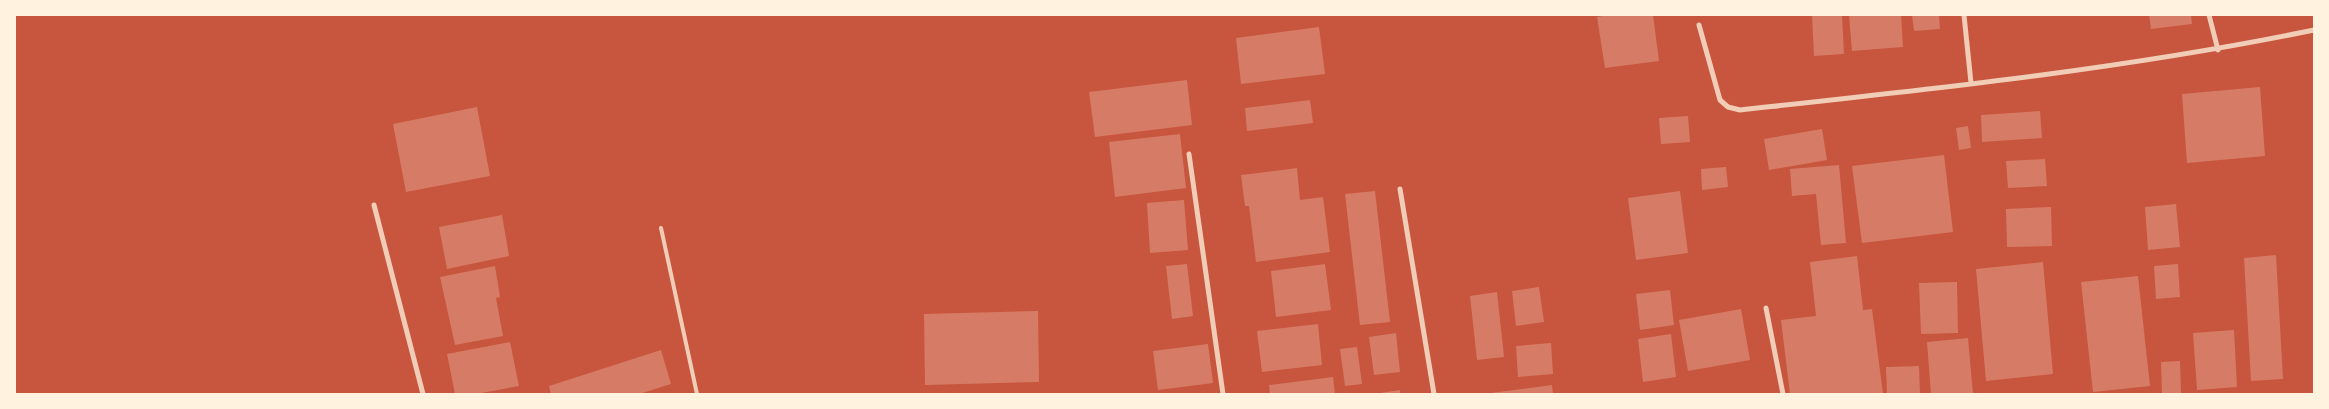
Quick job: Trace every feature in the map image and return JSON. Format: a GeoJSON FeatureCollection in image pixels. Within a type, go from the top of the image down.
{"type":"FeatureCollection","features":[{"type":"Feature","properties":{"kind":"street"},"geometry":{"type":"LineString","coordinates":[[1964,15],[1971,83]]}},
{"type":"Feature","properties":{"kind":"street"},"geometry":{"type":"LineString","coordinates":[[2209,15],[2218,50]]}},
{"type":"Feature","properties":{"kind":"street"},"geometry":{"type":"LineString","coordinates":[[1699,25],[1720,100],[1728,108],[1740,110],[1971,83],[2218,50],[2314,30]]}},
{"type":"Feature","properties":{"kind":"street"},"geometry":{"type":"LineString","coordinates":[[1189,154],[1223,394]]}},
{"type":"Feature","properties":{"kind":"street"},"geometry":{"type":"LineString","coordinates":[[1400,189],[1434,394]]}},
{"type":"Feature","properties":{"kind":"street"},"geometry":{"type":"LineString","coordinates":[[374,206],[423,394]]}},
{"type":"Feature","properties":{"kind":"street"},"geometry":{"type":"LineString","coordinates":[[1766,308],[1783,394]]}},
{"type":"Feature","properties":{"kind":"lane"},"geometry":{"type":"LineString","coordinates":[[661,228],[697,394]]}},
{"type":"Feature","properties":{"kind":"building"},"geometry":{"type":"Polygon","coordinates":[[[1608,15],[1653,15],[1659,61],[1605,68],[1597,17],[1608,15]]]}},
{"type":"Feature","properties":{"kind":"building"},"geometry":{"type":"Polygon","coordinates":[[[1812,15],[1842,15],[1844,54],[1814,56],[1812,15]]]}},
{"type":"Feature","properties":{"kind":"building"},"geometry":{"type":"Polygon","coordinates":[[[1849,15],[1901,15],[1903,47],[1852,51],[1849,15]]]}},
{"type":"Feature","properties":{"kind":"building"},"geometry":{"type":"Polygon","coordinates":[[[1912,15],[1939,15],[1940,29],[1914,31],[1912,15]]]}},
{"type":"Feature","properties":{"kind":"building"},"geometry":{"type":"Polygon","coordinates":[[[2149,15],[2191,15],[2192,24],[2151,29],[2149,15]]]}},
{"type":"Feature","properties":{"kind":"building"},"geometry":{"type":"Polygon","coordinates":[[[1319,27],[1325,74],[1241,84],[1236,38],[1319,27]]]}},
{"type":"Feature","properties":{"kind":"building"},"geometry":{"type":"Polygon","coordinates":[[[1187,80],[1192,125],[1095,137],[1089,92],[1187,80]]]}},
{"type":"Feature","properties":{"kind":"building"},"geometry":{"type":"Polygon","coordinates":[[[2260,87],[2265,156],[2187,163],[2182,94],[2260,87]]]}},
{"type":"Feature","properties":{"kind":"building"},"geometry":{"type":"Polygon","coordinates":[[[1310,100],[1313,123],[1247,131],[1245,108],[1310,100]]]}},
{"type":"Feature","properties":{"kind":"building"},"geometry":{"type":"Polygon","coordinates":[[[477,107],[490,176],[406,192],[393,124],[477,107]]]}},
{"type":"Feature","properties":{"kind":"building"},"geometry":{"type":"Polygon","coordinates":[[[2040,111],[2042,138],[1982,142],[1981,115],[2040,111]]]}},
{"type":"Feature","properties":{"kind":"building"},"geometry":{"type":"Polygon","coordinates":[[[1688,116],[1690,142],[1661,144],[1659,118],[1688,116]]]}},
{"type":"Feature","properties":{"kind":"building"},"geometry":{"type":"Polygon","coordinates":[[[1968,126],[1971,148],[1959,150],[1956,128],[1968,126]]]}},
{"type":"Feature","properties":{"kind":"building"},"geometry":{"type":"Polygon","coordinates":[[[1822,129],[1827,160],[1769,170],[1764,139],[1822,129]]]}},
{"type":"Feature","properties":{"kind":"building"},"geometry":{"type":"Polygon","coordinates":[[[1180,134],[1186,188],[1115,197],[1109,142],[1180,134]]]}},
{"type":"Feature","properties":{"kind":"building"},"geometry":{"type":"Polygon","coordinates":[[[1944,155],[1953,232],[1862,243],[1852,166],[1944,155]]]}},
{"type":"Feature","properties":{"kind":"building"},"geometry":{"type":"Polygon","coordinates":[[[2045,159],[2047,186],[2008,188],[2006,161],[2045,159]]]}},
{"type":"Feature","properties":{"kind":"building"},"geometry":{"type":"Polygon","coordinates":[[[1839,165],[1846,243],[1821,245],[1816,194],[1792,196],[1790,169],[1839,165]]]}},
{"type":"Feature","properties":{"kind":"building"},"geometry":{"type":"Polygon","coordinates":[[[1726,167],[1728,187],[1702,190],[1701,169],[1726,167]]]}},
{"type":"Feature","properties":{"kind":"building"},"geometry":{"type":"Polygon","coordinates":[[[1297,168],[1300,200],[1323,197],[1330,252],[1256,262],[1249,206],[1245,206],[1241,175],[1297,168]]]}},
{"type":"Feature","properties":{"kind":"building"},"geometry":{"type":"Polygon","coordinates":[[[1375,191],[1390,322],[1360,325],[1345,194],[1375,191]]]}},
{"type":"Feature","properties":{"kind":"building"},"geometry":{"type":"Polygon","coordinates":[[[1680,191],[1688,253],[1636,260],[1628,198],[1680,191]]]}},
{"type":"Feature","properties":{"kind":"building"},"geometry":{"type":"Polygon","coordinates":[[[1184,200],[1188,250],[1150,253],[1147,203],[1184,200]]]}},
{"type":"Feature","properties":{"kind":"building"},"geometry":{"type":"Polygon","coordinates":[[[2176,204],[2180,247],[2148,250],[2145,207],[2176,204]]]}},
{"type":"Feature","properties":{"kind":"building"},"geometry":{"type":"Polygon","coordinates":[[[2051,207],[2052,246],[2007,247],[2006,209],[2051,207]]]}},
{"type":"Feature","properties":{"kind":"building"},"geometry":{"type":"Polygon","coordinates":[[[502,215],[509,256],[447,269],[439,227],[502,215]]]}},
{"type":"Feature","properties":{"kind":"building"},"geometry":{"type":"Polygon","coordinates":[[[2276,255],[2283,379],[2251,381],[2244,258],[2276,255]]]}},
{"type":"Feature","properties":{"kind":"building"},"geometry":{"type":"Polygon","coordinates":[[[1857,256],[1863,310],[1872,309],[1883,394],[1790,394],[1781,320],[1816,316],[1810,262],[1857,256]]]}},
{"type":"Feature","properties":{"kind":"building"},"geometry":{"type":"Polygon","coordinates":[[[2043,262],[2053,374],[1986,381],[1976,269],[2043,262]]]}},
{"type":"Feature","properties":{"kind":"building"},"geometry":{"type":"Polygon","coordinates":[[[1187,264],[1193,316],[1172,319],[1166,266],[1187,264]]]}},
{"type":"Feature","properties":{"kind":"building"},"geometry":{"type":"Polygon","coordinates":[[[1325,264],[1331,310],[1276,317],[1271,271],[1325,264]]]}},
{"type":"Feature","properties":{"kind":"building"},"geometry":{"type":"Polygon","coordinates":[[[2178,264],[2180,297],[2156,299],[2154,266],[2178,264]]]}},
{"type":"Feature","properties":{"kind":"building"},"geometry":{"type":"Polygon","coordinates":[[[495,266],[500,297],[496,298],[503,336],[455,345],[440,277],[495,266]]]}},
{"type":"Feature","properties":{"kind":"building"},"geometry":{"type":"Polygon","coordinates":[[[2138,276],[2150,386],[2093,392],[2081,282],[2138,276]]]}},
{"type":"Feature","properties":{"kind":"building"},"geometry":{"type":"Polygon","coordinates":[[[1957,282],[1958,333],[1921,334],[1919,283],[1957,282]]]}},
{"type":"Feature","properties":{"kind":"building"},"geometry":{"type":"Polygon","coordinates":[[[1539,287],[1544,322],[1516,326],[1512,291],[1539,287]]]}},
{"type":"Feature","properties":{"kind":"building"},"geometry":{"type":"Polygon","coordinates":[[[1670,290],[1674,325],[1640,330],[1636,294],[1670,290]]]}},
{"type":"Feature","properties":{"kind":"building"},"geometry":{"type":"Polygon","coordinates":[[[1497,292],[1504,357],[1477,360],[1470,296],[1497,292]]]}},
{"type":"Feature","properties":{"kind":"building"},"geometry":{"type":"Polygon","coordinates":[[[1741,309],[1750,360],[1688,371],[1679,320],[1741,309]]]}},
{"type":"Feature","properties":{"kind":"building"},"geometry":{"type":"Polygon","coordinates":[[[1038,311],[1039,382],[925,385],[924,314],[1038,311]]]}},
{"type":"Feature","properties":{"kind":"building"},"geometry":{"type":"Polygon","coordinates":[[[1318,324],[1322,365],[1262,372],[1257,331],[1318,324]]]}},
{"type":"Feature","properties":{"kind":"building"},"geometry":{"type":"Polygon","coordinates":[[[2234,330],[2237,387],[2197,390],[2193,333],[2234,330]]]}},
{"type":"Feature","properties":{"kind":"building"},"geometry":{"type":"Polygon","coordinates":[[[1396,333],[1400,372],[1374,375],[1369,337],[1396,333]]]}},
{"type":"Feature","properties":{"kind":"building"},"geometry":{"type":"Polygon","coordinates":[[[1671,334],[1676,377],[1643,382],[1638,339],[1671,334]]]}},
{"type":"Feature","properties":{"kind":"building"},"geometry":{"type":"Polygon","coordinates":[[[1968,338],[1973,394],[1931,394],[1927,342],[1968,338]]]}},
{"type":"Feature","properties":{"kind":"building"},"geometry":{"type":"Polygon","coordinates":[[[510,342],[519,386],[476,394],[455,394],[447,354],[510,342]]]}},
{"type":"Feature","properties":{"kind":"building"},"geometry":{"type":"Polygon","coordinates":[[[1551,343],[1553,374],[1518,377],[1516,346],[1551,343]]]}},
{"type":"Feature","properties":{"kind":"building"},"geometry":{"type":"Polygon","coordinates":[[[1208,344],[1213,383],[1158,390],[1153,351],[1208,344]]]}},
{"type":"Feature","properties":{"kind":"building"},"geometry":{"type":"Polygon","coordinates":[[[1357,347],[1362,384],[1345,386],[1340,349],[1357,347]]]}},
{"type":"Feature","properties":{"kind":"building"},"geometry":{"type":"Polygon","coordinates":[[[661,350],[671,384],[639,394],[551,394],[549,386],[661,350]]]}},
{"type":"Feature","properties":{"kind":"building"},"geometry":{"type":"Polygon","coordinates":[[[2180,361],[2181,394],[2162,394],[2161,362],[2180,361]]]}},
{"type":"Feature","properties":{"kind":"building"},"geometry":{"type":"Polygon","coordinates":[[[1919,366],[1920,394],[1887,394],[1886,367],[1919,366]]]}},
{"type":"Feature","properties":{"kind":"building"},"geometry":{"type":"Polygon","coordinates":[[[1333,377],[1335,394],[1270,394],[1269,385],[1333,377]]]}},
{"type":"Feature","properties":{"kind":"building"},"geometry":{"type":"Polygon","coordinates":[[[1552,385],[1553,394],[1491,394],[1491,393],[1552,385]]]}},
{"type":"Feature","properties":{"kind":"building"},"geometry":{"type":"Polygon","coordinates":[[[1400,390],[1400,394],[1380,394],[1380,393],[1400,390]]]}}]}
